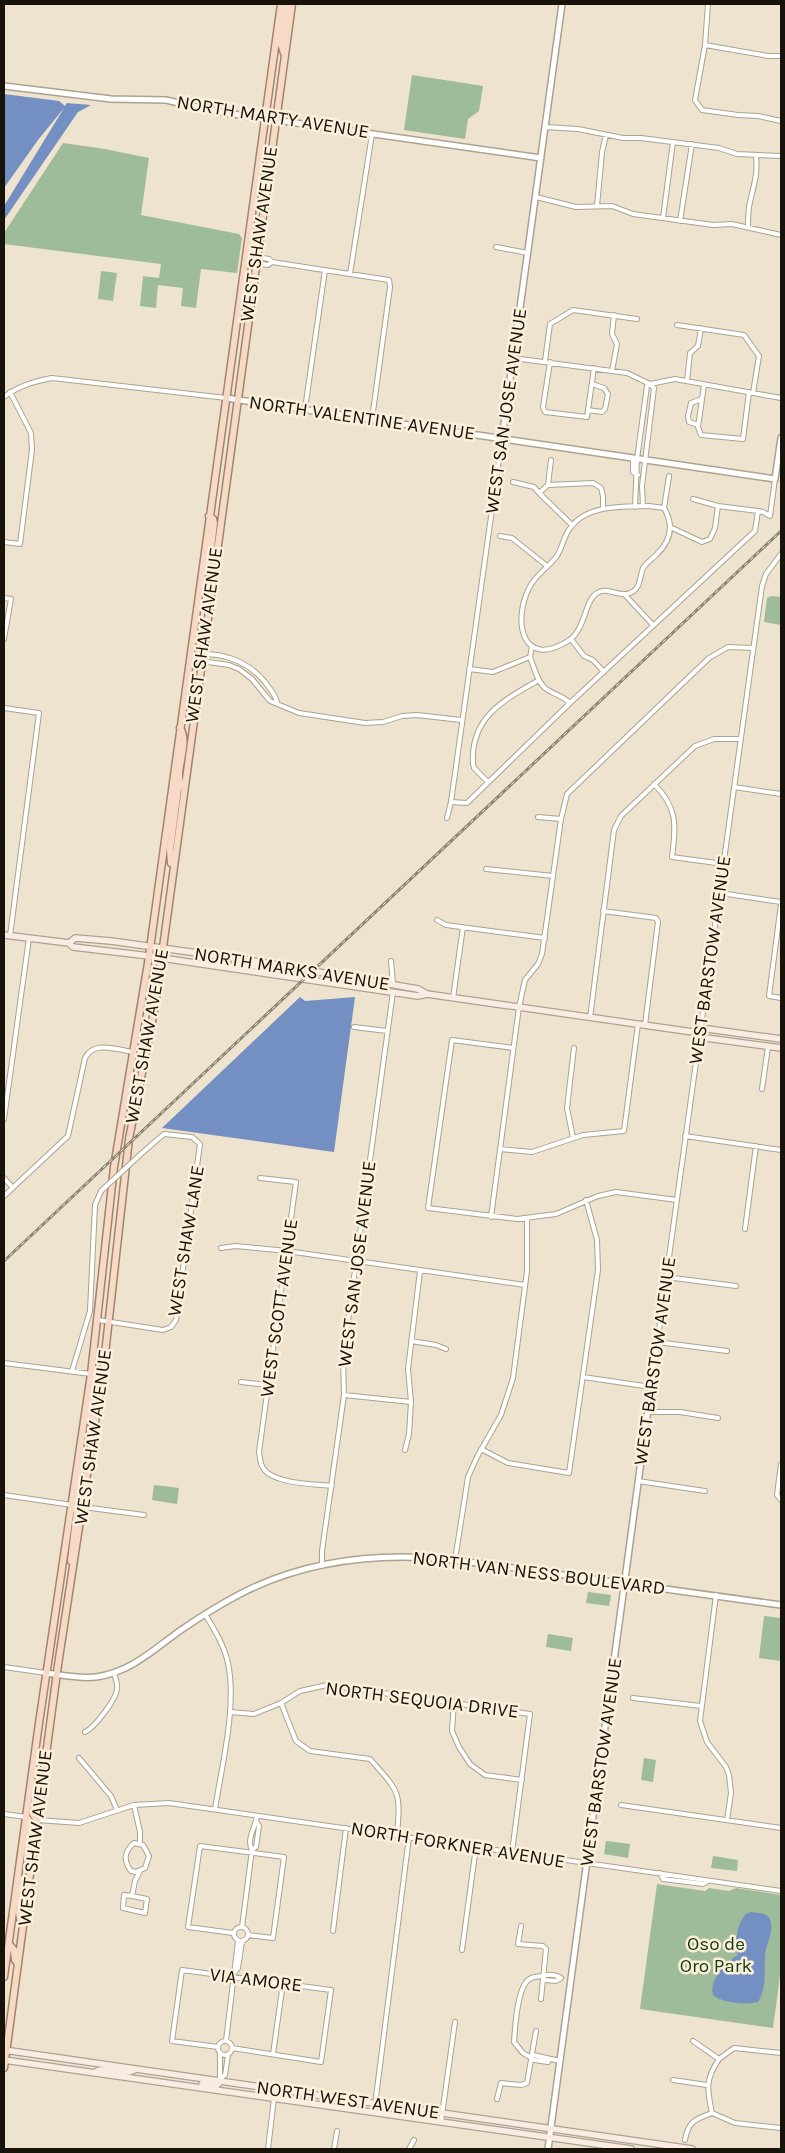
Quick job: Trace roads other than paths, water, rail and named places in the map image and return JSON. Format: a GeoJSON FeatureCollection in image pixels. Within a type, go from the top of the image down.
{"type":"FeatureCollection","features":[{"type":"Feature","properties":{"kind":"main road","name":"WEST SHAW AVENUE"},"geometry":{"type":"LineString","coordinates":[[4,2068],[38,1820],[51,1674],[98,1320],[115,1159],[149,956],[281,4]]}},
{"type":"Feature","properties":{"kind":"main road"},"geometry":{"type":"LineString","coordinates":[[284,57],[281,44],[286,4]]}},
{"type":"Feature","properties":{"kind":"main road","name":"WEST SHAW AVENUE"},"geometry":{"type":"LineString","coordinates":[[4,1977],[31,1784],[51,1674],[72,1577],[94,1430],[109,1322],[129,1139],[152,1022],[292,4]]}},
{"type":"Feature","properties":{"kind":"main road"},"geometry":{"type":"LineString","coordinates":[[250,229],[254,235],[252,256],[256,260]]}},
{"type":"Feature","properties":{"kind":"main road"},"geometry":{"type":"LineString","coordinates":[[209,516],[213,519],[214,523],[209,565],[211,586]]}},
{"type":"Feature","properties":{"kind":"main road"},"geometry":{"type":"LineString","coordinates":[[180,728],[185,735],[179,779],[183,787]]}},
{"type":"Feature","properties":{"kind":"main road"},"geometry":{"type":"LineString","coordinates":[[172,882],[170,849],[178,789],[177,785],[173,782]]}},
{"type":"Feature","properties":{"kind":"main road","name":"NORTH MARKS AVENUE"},"geometry":{"type":"LineString","coordinates":[[7,935],[68,943],[73,947],[393,989]]}},
{"type":"Feature","properties":{"kind":"main road","name":"NORTH MARKS AVENUE"},"geometry":{"type":"LineString","coordinates":[[68,943],[74,938],[84,938],[287,966],[418,996],[427,994],[646,1025],[700,1033],[706,1038],[781,1048]]}},
{"type":"Feature","properties":{"kind":"main road"},"geometry":{"type":"LineString","coordinates":[[229,968],[237,964],[267,968],[287,966]]}},
{"type":"Feature","properties":{"kind":"main road","name":"NORTH MARKS AVENUE"},"geometry":{"type":"LineString","coordinates":[[700,1033],[708,1029],[781,1039]]}},
{"type":"Feature","properties":{"kind":"main road"},"geometry":{"type":"LineString","coordinates":[[91,1374],[96,1379],[90,1421],[94,1430]]}},
{"type":"Feature","properties":{"kind":"main road"},"geometry":{"type":"LineString","coordinates":[[82,1506],[78,1504],[78,1500],[83,1461],[83,1436]]}},
{"type":"Feature","properties":{"kind":"main road"},"geometry":{"type":"LineString","coordinates":[[72,1505],[77,1511],[71,1551],[72,1577]]}},
{"type":"Feature","properties":{"kind":"main road"},"geometry":{"type":"LineString","coordinates":[[31,1784],[36,1790],[33,1814],[38,1820]]}},
{"type":"Feature","properties":{"kind":"main road"},"geometry":{"type":"LineString","coordinates":[[26,1817],[31,1822],[27,1855],[31,1862]]}},
{"type":"Feature","properties":{"kind":"main road"},"geometry":{"type":"LineString","coordinates":[[18,1878],[23,1882],[19,1913],[23,1929]]}},
{"type":"Feature","properties":{"kind":"main road"},"geometry":{"type":"LineString","coordinates":[[9,1944],[14,1950],[14,1958],[18,1964]]}},
{"type":"Feature","properties":{"kind":"main road","name":"NORTH WEST AVENUE"},"geometry":{"type":"LineString","coordinates":[[5,2050],[692,2149]]}},
{"type":"Feature","properties":{"kind":"main road","name":"NORTH WEST AVENUE"},"geometry":{"type":"LineString","coordinates":[[4,2060],[631,2149]]}},
{"type":"Feature","properties":{"kind":"main road"},"geometry":{"type":"LineString","coordinates":[[94,2073],[101,2070],[129,2074],[134,2070]]}},
{"type":"Feature","properties":{"kind":"main road"},"geometry":{"type":"LineString","coordinates":[[173,2084],[190,2082],[216,2086],[220,2080]]}},
{"type":"Feature","properties":{"kind":"street","name":"WEST SAN JOSE AVENUE"},"geometry":{"type":"LineString","coordinates":[[447,818],[451,802],[562,4]]}},
{"type":"Feature","properties":{"kind":"street"},"geometry":{"type":"LineString","coordinates":[[708,4],[704,45],[695,100],[702,110],[758,116],[781,121]]}},
{"type":"Feature","properties":{"kind":"street"},"geometry":{"type":"LineString","coordinates":[[704,45],[781,56]]}},
{"type":"Feature","properties":{"kind":"street","name":"NORTH MARTY AVENUE"},"geometry":{"type":"LineString","coordinates":[[4,86],[111,99],[160,99],[219,112],[541,158]]}},
{"type":"Feature","properties":{"kind":"street"},"geometry":{"type":"LineString","coordinates":[[545,127],[578,129],[623,138],[642,138],[692,144],[719,148],[737,154],[781,156]]}},
{"type":"Feature","properties":{"kind":"street"},"geometry":{"type":"LineString","coordinates":[[350,274],[372,134]]}},
{"type":"Feature","properties":{"kind":"street"},"geometry":{"type":"LineString","coordinates":[[597,206],[602,152],[606,135]]}},
{"type":"Feature","properties":{"kind":"street"},"geometry":{"type":"LineString","coordinates":[[663,218],[673,142]]}},
{"type":"Feature","properties":{"kind":"street"},"geometry":{"type":"LineString","coordinates":[[680,220],[692,144]]}},
{"type":"Feature","properties":{"kind":"street"},"geometry":{"type":"LineString","coordinates":[[748,226],[750,202],[756,185],[758,167],[756,155]]}},
{"type":"Feature","properties":{"kind":"street"},"geometry":{"type":"LineString","coordinates":[[536,197],[576,207],[612,206],[633,214],[713,225],[732,224],[748,226],[766,233],[781,235]]}},
{"type":"Feature","properties":{"kind":"street"},"geometry":{"type":"LineString","coordinates":[[496,247],[528,253]]}},
{"type":"Feature","properties":{"kind":"street"},"geometry":{"type":"LineString","coordinates":[[256,260],[268,265],[272,262],[386,279],[390,284],[372,419]]}},
{"type":"Feature","properties":{"kind":"street"},"geometry":{"type":"LineString","coordinates":[[305,409],[325,270]]}},
{"type":"Feature","properties":{"kind":"street"},"geometry":{"type":"LineString","coordinates":[[545,361],[550,324],[573,310],[637,319]]}},
{"type":"Feature","properties":{"kind":"street"},"geometry":{"type":"LineString","coordinates":[[612,371],[617,344],[612,334],[614,316]]}},
{"type":"Feature","properties":{"kind":"street"},"geometry":{"type":"LineString","coordinates":[[677,325],[744,335],[759,356],[743,439],[701,435],[698,425],[704,385]]}},
{"type":"Feature","properties":{"kind":"street"},"geometry":{"type":"LineString","coordinates":[[687,381],[690,353],[698,346],[701,328]]}},
{"type":"Feature","properties":{"kind":"street"},"geometry":{"type":"LineString","coordinates":[[513,358],[627,373],[650,384],[654,388],[643,476],[643,506]]}},
{"type":"Feature","properties":{"kind":"street"},"geometry":{"type":"LineString","coordinates":[[550,362],[542,407],[546,412],[587,417],[594,368]]}},
{"type":"Feature","properties":{"kind":"street","name":"NORTH VALENTINE AVENUE"},"geometry":{"type":"LineString","coordinates":[[10,392],[32,382],[59,378],[305,409],[775,479]]}},
{"type":"Feature","properties":{"kind":"street"},"geometry":{"type":"LineString","coordinates":[[636,507],[635,459],[647,386],[675,379],[781,398]]}},
{"type":"Feature","properties":{"kind":"street"},"geometry":{"type":"LineString","coordinates":[[588,410],[602,412],[605,409],[608,394],[604,388],[592,384]]}},
{"type":"Feature","properties":{"kind":"street"},"geometry":{"type":"LineString","coordinates":[[4,398],[10,392],[31,433],[32,450],[20,544],[4,542]]}},
{"type":"Feature","properties":{"kind":"street"},"geometry":{"type":"LineString","coordinates":[[698,425],[689,422],[688,416],[691,403],[702,399]]}},
{"type":"Feature","properties":{"kind":"street"},"geometry":{"type":"LineString","coordinates":[[693,498],[718,506],[763,512],[770,516],[781,438]]}},
{"type":"Feature","properties":{"kind":"street"},"geometry":{"type":"LineString","coordinates":[[539,493],[548,484],[551,460]]}},
{"type":"Feature","properties":{"kind":"street"},"geometry":{"type":"LineString","coordinates":[[636,475],[643,476]]}},
{"type":"Feature","properties":{"kind":"street"},"geometry":{"type":"LineString","coordinates":[[626,595],[638,586],[644,566],[663,548],[672,528],[664,508],[669,476]]}},
{"type":"Feature","properties":{"kind":"street"},"geometry":{"type":"LineString","coordinates":[[514,482],[534,487],[572,525]]}},
{"type":"Feature","properties":{"kind":"street"},"geometry":{"type":"LineString","coordinates":[[548,484],[594,483],[601,488],[603,509]]}},
{"type":"Feature","properties":{"kind":"street"},"geometry":{"type":"LineString","coordinates":[[653,625],[626,595],[606,590],[594,595],[580,628],[571,639],[554,649],[541,650],[532,646],[524,636],[520,621],[523,604],[536,576],[559,553],[563,540],[572,525],[586,515],[603,509],[643,506],[664,508]]}},
{"type":"Feature","properties":{"kind":"street"},"geometry":{"type":"LineString","coordinates":[[672,528],[695,540],[702,542],[710,539],[715,528],[718,506]]}},
{"type":"Feature","properties":{"kind":"street"},"geometry":{"type":"LineString","coordinates":[[451,802],[467,803],[570,703],[755,531],[758,511]]}},
{"type":"Feature","properties":{"kind":"street"},"geometry":{"type":"LineString","coordinates":[[500,536],[512,538],[546,566]]}},
{"type":"Feature","properties":{"kind":"street","name":"WEST BARSTOW AVENUE"},"geometry":{"type":"LineString","coordinates":[[548,2149],[647,1412],[762,586],[766,574],[781,554]]}},
{"type":"Feature","properties":{"kind":"street"},"geometry":{"type":"LineString","coordinates":[[4,598],[11,599],[4,639]]}},
{"type":"Feature","properties":{"kind":"street"},"geometry":{"type":"LineString","coordinates":[[571,639],[584,656],[593,660],[604,672]]}},
{"type":"Feature","properties":{"kind":"street"},"geometry":{"type":"LineString","coordinates":[[532,646],[530,657],[539,680],[545,688],[564,697],[570,703]]}},
{"type":"Feature","properties":{"kind":"street"},"geometry":{"type":"LineString","coordinates":[[491,1217],[519,1007],[525,980],[538,964],[545,938],[561,819],[567,794],[709,658],[728,648],[753,648]]}},
{"type":"Feature","properties":{"kind":"street"},"geometry":{"type":"LineString","coordinates":[[190,656],[202,653],[233,658],[248,666],[258,674],[275,695],[276,702]]}},
{"type":"Feature","properties":{"kind":"street"},"geometry":{"type":"LineString","coordinates":[[190,656],[201,661],[229,665],[239,669],[252,679],[270,701],[299,713],[365,723],[383,722],[402,716],[417,715],[461,720]]}},
{"type":"Feature","properties":{"kind":"street"},"geometry":{"type":"LineString","coordinates":[[469,669],[493,672],[530,657]]}},
{"type":"Feature","properties":{"kind":"street"},"geometry":{"type":"LineString","coordinates":[[488,782],[474,768],[473,764],[478,729],[504,700],[539,680]]}},
{"type":"Feature","properties":{"kind":"street"},"geometry":{"type":"LineString","coordinates":[[4,708],[39,714],[7,935]]}},
{"type":"Feature","properties":{"kind":"street"},"geometry":{"type":"LineString","coordinates":[[590,1018],[614,830],[621,816],[690,751],[701,743],[722,738],[741,739]]}},
{"type":"Feature","properties":{"kind":"street"},"geometry":{"type":"LineString","coordinates":[[654,784],[667,798],[673,811],[676,826],[672,857],[724,864]]}},
{"type":"Feature","properties":{"kind":"street"},"geometry":{"type":"LineString","coordinates":[[734,787],[781,794]]}},
{"type":"Feature","properties":{"kind":"street"},"geometry":{"type":"LineString","coordinates":[[538,817],[561,819]]}},
{"type":"Feature","properties":{"kind":"street"},"geometry":{"type":"LineString","coordinates":[[486,869],[553,876]]}},
{"type":"Feature","properties":{"kind":"street"},"geometry":{"type":"LineString","coordinates":[[720,893],[781,903],[780,930],[769,996],[781,998]]}},
{"type":"Feature","properties":{"kind":"street"},"geometry":{"type":"LineString","coordinates":[[603,911],[656,918],[659,926],[646,1025]]}},
{"type":"Feature","properties":{"kind":"street"},"geometry":{"type":"LineString","coordinates":[[437,920],[446,925],[463,928],[545,938]]}},
{"type":"Feature","properties":{"kind":"street"},"geometry":{"type":"LineString","coordinates":[[453,998],[463,928]]}},
{"type":"Feature","properties":{"kind":"street"},"geometry":{"type":"LineString","coordinates":[[4,1119],[29,938]]}},
{"type":"Feature","properties":{"kind":"street","name":"WEST SAN JOSE AVENUE"},"geometry":{"type":"LineString","coordinates":[[322,1566],[322,1551],[344,1395],[342,1358],[393,989],[391,961]]}},
{"type":"Feature","properties":{"kind":"street"},"geometry":{"type":"LineString","coordinates":[[500,1149],[532,1152],[573,1138],[624,1130],[638,1024]]}},
{"type":"Feature","properties":{"kind":"street"},"geometry":{"type":"LineString","coordinates":[[354,1027],[387,1032]]}},
{"type":"Feature","properties":{"kind":"street"},"geometry":{"type":"LineString","coordinates":[[513,1048],[452,1040],[428,1208],[491,1217],[527,1219],[556,1214],[586,1200],[606,1194],[622,1192],[677,1200]]}},
{"type":"Feature","properties":{"kind":"street"},"geometry":{"type":"LineString","coordinates":[[4,1196],[68,1136],[88,1051],[96,1047],[134,1052]]}},
{"type":"Feature","properties":{"kind":"street"},"geometry":{"type":"LineString","coordinates":[[762,1089],[768,1047]]}},
{"type":"Feature","properties":{"kind":"street"},"geometry":{"type":"LineString","coordinates":[[573,1138],[567,1108],[574,1048]]}},
{"type":"Feature","properties":{"kind":"street","name":"WEST SHAW LANE"},"geometry":{"type":"LineString","coordinates":[[72,1372],[90,1311],[95,1205],[101,1191],[164,1134],[192,1137],[198,1140],[200,1148],[175,1322],[169,1329],[163,1330],[98,1320]]}},
{"type":"Feature","properties":{"kind":"street"},"geometry":{"type":"LineString","coordinates":[[685,1136],[781,1150]]}},
{"type":"Feature","properties":{"kind":"street"},"geometry":{"type":"LineString","coordinates":[[745,1229],[756,1146]]}},
{"type":"Feature","properties":{"kind":"street"},"geometry":{"type":"LineString","coordinates":[[4,1178],[13,1188]]}},
{"type":"Feature","properties":{"kind":"street","name":"WEST SCOTT AVENUE"},"geometry":{"type":"LineString","coordinates":[[260,1178],[296,1182],[259,1452],[263,1469],[272,1476],[332,1486]]}},
{"type":"Feature","properties":{"kind":"street"},"geometry":{"type":"LineString","coordinates":[[482,1449],[508,1463],[569,1473],[598,1254],[595,1226],[586,1200]]}},
{"type":"Feature","properties":{"kind":"street"},"geometry":{"type":"LineString","coordinates":[[455,1560],[464,1489],[472,1466],[497,1423],[508,1397],[513,1378],[526,1285],[528,1253],[527,1219]]}},
{"type":"Feature","properties":{"kind":"street"},"geometry":{"type":"LineString","coordinates":[[221,1248],[236,1246],[286,1251],[526,1285]]}},
{"type":"Feature","properties":{"kind":"street"},"geometry":{"type":"LineString","coordinates":[[405,1450],[410,1434],[411,1402],[408,1369],[420,1271]]}},
{"type":"Feature","properties":{"kind":"street"},"geometry":{"type":"LineString","coordinates":[[666,1277],[736,1286]]}},
{"type":"Feature","properties":{"kind":"street"},"geometry":{"type":"LineString","coordinates":[[411,1341],[436,1345],[446,1349]]}},
{"type":"Feature","properties":{"kind":"street"},"geometry":{"type":"LineString","coordinates":[[657,1342],[727,1351]]}},
{"type":"Feature","properties":{"kind":"street"},"geometry":{"type":"LineString","coordinates":[[4,1363],[91,1374]]}},
{"type":"Feature","properties":{"kind":"street"},"geometry":{"type":"LineString","coordinates":[[582,1377],[651,1387]]}},
{"type":"Feature","properties":{"kind":"street"},"geometry":{"type":"LineString","coordinates":[[241,1382],[267,1385]]}},
{"type":"Feature","properties":{"kind":"street"},"geometry":{"type":"LineString","coordinates":[[344,1395],[411,1402]]}},
{"type":"Feature","properties":{"kind":"street"},"geometry":{"type":"LineString","coordinates":[[647,1412],[680,1412],[718,1418]]}},
{"type":"Feature","properties":{"kind":"street"},"geometry":{"type":"LineString","coordinates":[[780,1499],[777,1492],[781,1464]]}},
{"type":"Feature","properties":{"kind":"street"},"geometry":{"type":"LineString","coordinates":[[638,1481],[705,1490]]}},
{"type":"Feature","properties":{"kind":"street"},"geometry":{"type":"LineString","coordinates":[[4,1495],[72,1505]]}},
{"type":"Feature","properties":{"kind":"street"},"geometry":{"type":"LineString","coordinates":[[82,1506],[144,1515]]}},
{"type":"Feature","properties":{"kind":"street","name":"NORTH VAN NESS BOULEVARD"},"geometry":{"type":"LineString","coordinates":[[51,1674],[87,1677],[114,1673],[141,1661],[206,1614],[258,1586],[322,1566],[386,1556],[455,1560],[781,1605]]}},
{"type":"Feature","properties":{"kind":"street"},"geometry":{"type":"LineString","coordinates":[[716,1595],[700,1721],[704,1736],[726,1767],[729,1775],[731,1793],[727,1820]]}},
{"type":"Feature","properties":{"kind":"street"},"geometry":{"type":"LineString","coordinates":[[206,1614],[217,1634],[228,1662],[231,1695],[216,1808]]}},
{"type":"Feature","properties":{"kind":"street"},"geometry":{"type":"LineString","coordinates":[[4,1666],[51,1674]]}},
{"type":"Feature","properties":{"kind":"street"},"geometry":{"type":"LineString","coordinates":[[85,1732],[91,1729],[115,1696],[118,1688],[114,1673]]}},
{"type":"Feature","properties":{"kind":"street","name":"NORTH SEQUOIA DRIVE"},"geometry":{"type":"LineString","coordinates":[[230,1712],[254,1714],[281,1703],[300,1691],[327,1685],[530,1714],[522,1780]]}},
{"type":"Feature","properties":{"kind":"street"},"geometry":{"type":"LineString","coordinates":[[633,1698],[701,1706]]}},
{"type":"Feature","properties":{"kind":"street"},"geometry":{"type":"LineString","coordinates":[[454,1702],[452,1731],[459,1747],[470,1764],[485,1775],[522,1780],[512,1852]]}},
{"type":"Feature","properties":{"kind":"street"},"geometry":{"type":"LineString","coordinates":[[281,1703],[296,1741],[310,1751],[370,1759],[394,1787],[400,1802],[397,1835]]}},
{"type":"Feature","properties":{"kind":"street"},"geometry":{"type":"LineString","coordinates":[[80,1758],[110,1794],[117,1810]]}},
{"type":"Feature","properties":{"kind":"street","name":"NORTH FORKNER AVENUE"},"geometry":{"type":"LineString","coordinates":[[38,1820],[79,1823],[134,1805],[169,1802],[587,1864],[781,1890]]}},
{"type":"Feature","properties":{"kind":"street"},"geometry":{"type":"LineString","coordinates":[[132,1896],[135,1881],[140,1871],[148,1864],[149,1856],[148,1851],[140,1843],[140,1832],[134,1805]]}},
{"type":"Feature","properties":{"kind":"street"},"geometry":{"type":"LineString","coordinates":[[621,1805],[781,1828]]}},
{"type":"Feature","properties":{"kind":"street"},"geometry":{"type":"LineString","coordinates":[[4,1814],[26,1817]]}},
{"type":"Feature","properties":{"kind":"street"},"geometry":{"type":"LineString","coordinates":[[242,1927],[252,1851],[250,1846],[253,1824],[257,1816]]}},
{"type":"Feature","properties":{"kind":"street"},"geometry":{"type":"LineString","coordinates":[[252,1851],[256,1847],[258,1837],[259,1826],[256,1821]]}},
{"type":"Feature","properties":{"kind":"street"},"geometry":{"type":"LineString","coordinates":[[333,1932],[346,1828]]}},
{"type":"Feature","properties":{"kind":"street"},"geometry":{"type":"LineString","coordinates":[[252,1836],[258,1837]]}},
{"type":"Feature","properties":{"kind":"street"},"geometry":{"type":"LineString","coordinates":[[374,2113],[409,1837]]}},
{"type":"Feature","properties":{"kind":"street"},"geometry":{"type":"LineString","coordinates":[[135,1881],[125,1861],[126,1853],[134,1843],[140,1843]]}},
{"type":"Feature","properties":{"kind":"street"},"geometry":{"type":"LineString","coordinates":[[233,1933],[188,1927],[200,1846],[252,1851],[284,1857],[273,1938],[248,1935]]}},
{"type":"Feature","properties":{"kind":"street"},"geometry":{"type":"LineString","coordinates":[[462,1950],[476,1847]]}},
{"type":"Feature","properties":{"kind":"street"},"geometry":{"type":"LineString","coordinates":[[131,1871],[140,1871]]}},
{"type":"Feature","properties":{"kind":"street"},"geometry":{"type":"LineString","coordinates":[[124,1895],[132,1896],[147,1899],[145,1913],[123,1908],[124,1895]]}},
{"type":"Feature","properties":{"kind":"street"},"geometry":{"type":"LineString","coordinates":[[521,1926],[520,1945],[545,1947],[541,2000]]}},
{"type":"Feature","properties":{"kind":"street"},"geometry":{"type":"LineString","coordinates":[[233,1933],[237,1928],[242,1927],[247,1930],[248,1935]]}},
{"type":"Feature","properties":{"kind":"street"},"geometry":{"type":"LineString","coordinates":[[233,1933],[234,1937],[240,1941]]}},
{"type":"Feature","properties":{"kind":"street"},"geometry":{"type":"LineString","coordinates":[[240,1941],[246,1939],[248,1935]]}},
{"type":"Feature","properties":{"kind":"street"},"geometry":{"type":"LineString","coordinates":[[226,2041],[235,1975],[234,1968],[240,1941]]}},
{"type":"Feature","properties":{"kind":"street","name":"VIA AMORE"},"geometry":{"type":"LineString","coordinates":[[218,2047],[172,2041],[182,1970],[235,1975],[331,1990],[321,2062],[272,2054]]}},
{"type":"Feature","properties":{"kind":"street"},"geometry":{"type":"LineString","coordinates":[[560,2061],[533,2055],[530,2057],[523,2053],[514,2042],[520,1995],[527,1981],[533,1977],[542,1976],[544,1979],[551,1981],[561,1978],[571,1980]]}},
{"type":"Feature","properties":{"kind":"street"},"geometry":{"type":"LineString","coordinates":[[226,2041],[232,2048],[272,2054],[283,1983]]}},
{"type":"Feature","properties":{"kind":"street"},"geometry":{"type":"LineString","coordinates":[[441,2122],[455,2022]]}},
{"type":"Feature","properties":{"kind":"street"},"geometry":{"type":"LineString","coordinates":[[497,2099],[501,2083],[526,2084],[536,2031]]}},
{"type":"Feature","properties":{"kind":"street"},"geometry":{"type":"LineString","coordinates":[[220,2080],[220,2053],[218,2047],[220,2043],[226,2041]]}},
{"type":"Feature","properties":{"kind":"street"},"geometry":{"type":"LineString","coordinates":[[693,2041],[720,2059]]}},
{"type":"Feature","properties":{"kind":"street"},"geometry":{"type":"LineString","coordinates":[[220,2080],[225,2074],[232,2048]]}},
{"type":"Feature","properties":{"kind":"street"},"geometry":{"type":"LineString","coordinates":[[712,2113],[707,2085],[712,2071],[720,2059],[734,2048],[781,2054]]}},
{"type":"Feature","properties":{"kind":"street"},"geometry":{"type":"LineString","coordinates":[[220,2053],[229,2054]]}},
{"type":"Feature","properties":{"kind":"street"},"geometry":{"type":"LineString","coordinates":[[220,2069],[225,2070]]}},
{"type":"Feature","properties":{"kind":"street"},"geometry":{"type":"LineString","coordinates":[[673,2080],[707,2085]]}},
{"type":"Feature","properties":{"kind":"street"},"geometry":{"type":"LineString","coordinates":[[268,2149],[275,2090]]}},
{"type":"Feature","properties":{"kind":"street"},"geometry":{"type":"LineString","coordinates":[[685,2140],[687,2128],[694,2120],[712,2113],[735,2123],[781,2128]]}},
{"type":"Feature","properties":{"kind":"street"},"geometry":{"type":"LineString","coordinates":[[334,2149],[337,2130]]}},
{"type":"Feature","properties":{"kind":"street"},"geometry":{"type":"LineString","coordinates":[[409,2149],[414,2140]]}},
{"type":"Feature","properties":{"kind":"water"},"geometry":{"type":"Polygon","coordinates":[[[4,94],[59,101],[65,106],[67,103],[91,105],[78,112],[4,220],[4,206],[64,108],[38,140],[4,188],[4,94]]]}},
{"type":"Feature","properties":{"kind":"water"},"geometry":{"type":"Polygon","coordinates":[[[300,997],[305,1001],[355,997],[334,1152],[162,1128],[300,997]]]}},
{"type":"Feature","properties":{"kind":"water"},"geometry":{"type":"Polygon","coordinates":[[[752,1912],[767,1916],[771,1924],[771,1933],[765,1952],[763,1991],[758,2002],[728,2002],[713,1995],[712,1989],[719,1972],[738,1955],[737,1939],[739,1927],[743,1917],[747,1913],[752,1912]]]}},
{"type":"Feature","properties":{"kind":"railway"},"geometry":{"type":"LineString","coordinates":[[4,1261],[781,531]]}},
{"type":"Feature","properties":{"kind":"park label","name":"Oso de Oro Park"},"geometry":{"type":"Point","coordinates":[716,1955]}}]}
